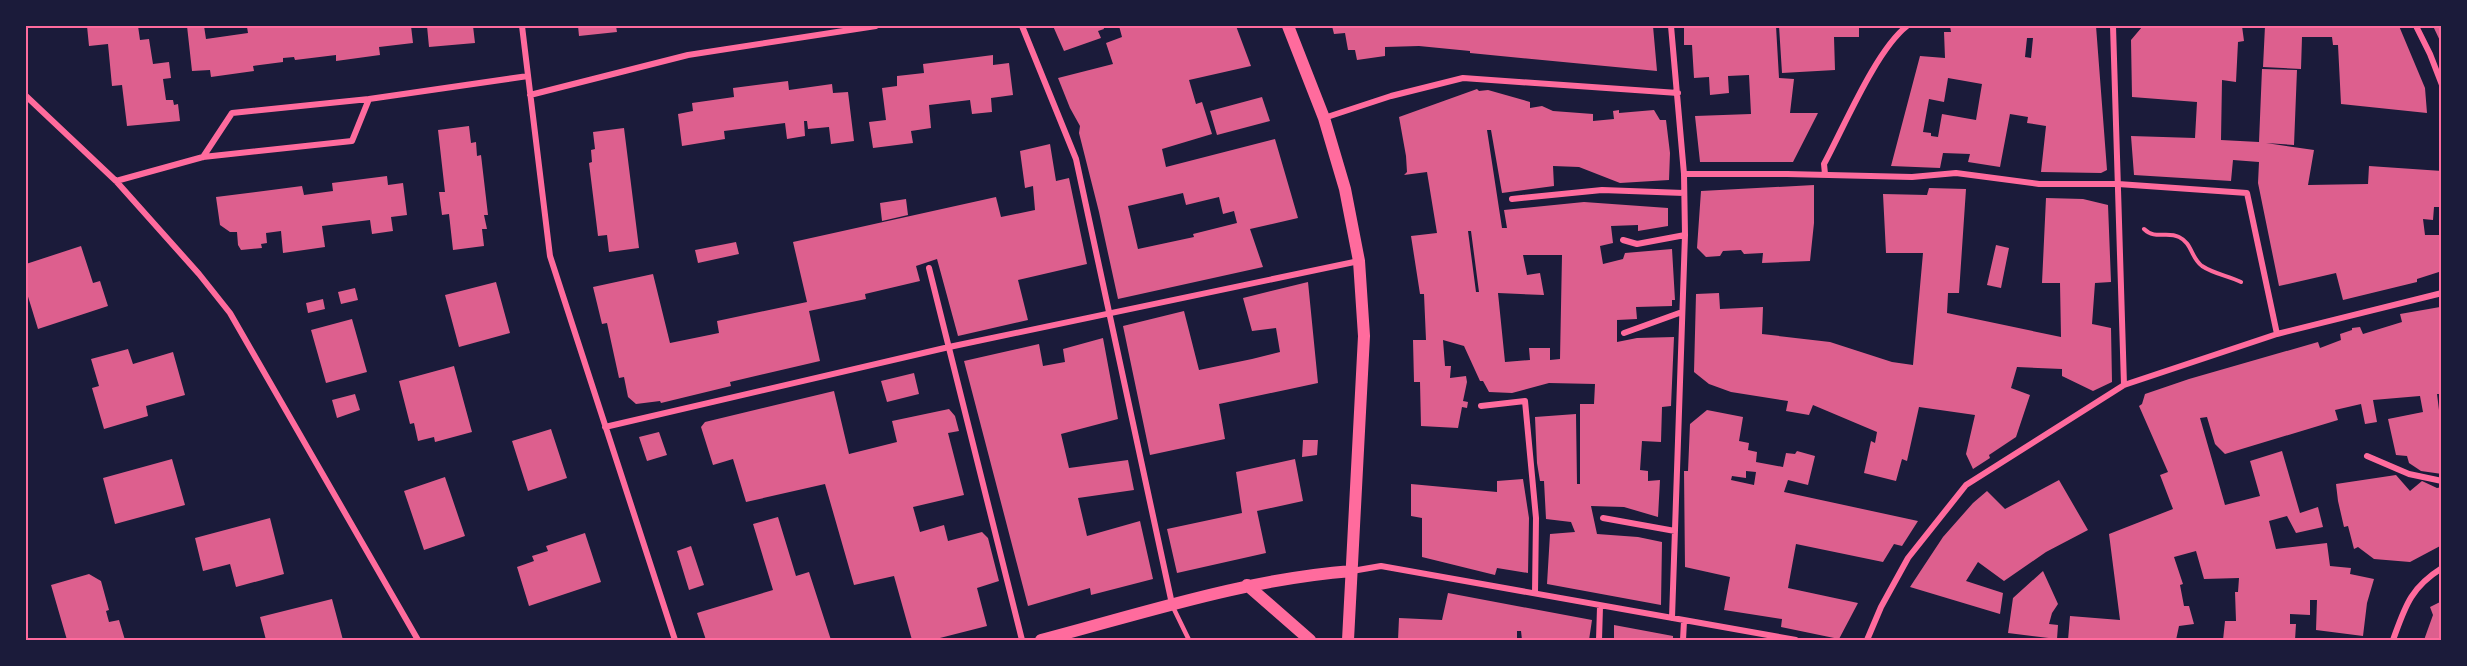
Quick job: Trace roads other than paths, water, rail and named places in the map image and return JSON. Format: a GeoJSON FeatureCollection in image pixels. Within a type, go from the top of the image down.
{"type":"FeatureCollection","features":[{"type":"Feature","properties":{"kind":"main road"},"geometry":{"type":"LineString","coordinates":[[1288,26],[1324,118],[1345,189],[1359,261],[1364,336],[1348,640]]}},
{"type":"Feature","properties":{"kind":"main road"},"geometry":{"type":"LineString","coordinates":[[1041,640],[1247,585],[1302,575],[1352,571]]}},
{"type":"Feature","properties":{"kind":"main road"},"geometry":{"type":"LineString","coordinates":[[1247,585],[1310,640]]}},
{"type":"Feature","properties":{"kind":"street"},"geometry":{"type":"LineString","coordinates":[[522,26],[550,256],[675,640]]}},
{"type":"Feature","properties":{"kind":"street"},"geometry":{"type":"LineString","coordinates":[[530,95],[688,54],[852,27],[876,26]]}},
{"type":"Feature","properties":{"kind":"street"},"geometry":{"type":"LineString","coordinates":[[1022,26],[1076,159],[1172,605]]}},
{"type":"Feature","properties":{"kind":"street"},"geometry":{"type":"LineString","coordinates":[[1671,26],[1684,174],[1685,235],[1672,618]]}},
{"type":"Feature","properties":{"kind":"street"},"geometry":{"type":"LineString","coordinates":[[1825,174],[1824,164],[1881,57],[1896,34],[1907,26]]}},
{"type":"Feature","properties":{"kind":"street"},"geometry":{"type":"LineString","coordinates":[[2113,26],[2124,385]]}},
{"type":"Feature","properties":{"kind":"street"},"geometry":{"type":"LineString","coordinates":[[2416,26],[2442,85]]}},
{"type":"Feature","properties":{"kind":"street"},"geometry":{"type":"LineString","coordinates":[[203,157],[232,113],[369,99],[528,76]]}},
{"type":"Feature","properties":{"kind":"street"},"geometry":{"type":"LineString","coordinates":[[1324,118],[1391,96],[1464,78],[1678,93]]}},
{"type":"Feature","properties":{"kind":"street"},"geometry":{"type":"LineString","coordinates":[[26,96],[116,181],[199,274],[230,313],[417,640]]}},
{"type":"Feature","properties":{"kind":"street"},"geometry":{"type":"LineString","coordinates":[[116,181],[203,157],[352,141],[369,99]]}},
{"type":"Feature","properties":{"kind":"street"},"geometry":{"type":"LineString","coordinates":[[1684,174],[1825,174],[1912,177],[1956,173],[2039,184],[2118,184],[2247,193],[2277,334]]}},
{"type":"Feature","properties":{"kind":"street"},"geometry":{"type":"LineString","coordinates":[[1512,200],[1602,190],[1684,193]]}},
{"type":"Feature","properties":{"kind":"street"},"geometry":{"type":"LineString","coordinates":[[1623,240],[1637,244],[1685,235]]}},
{"type":"Feature","properties":{"kind":"street"},"geometry":{"type":"LineString","coordinates":[[605,427],[949,346],[1359,261]]}},
{"type":"Feature","properties":{"kind":"street"},"geometry":{"type":"LineString","coordinates":[[929,268],[1022,640]]}},
{"type":"Feature","properties":{"kind":"street"},"geometry":{"type":"LineString","coordinates":[[1867,640],[1881,607],[1908,558],[1966,485],[2124,385],[2277,334],[2442,293]]}},
{"type":"Feature","properties":{"kind":"street"},"geometry":{"type":"LineString","coordinates":[[1624,333],[1682,312]]}},
{"type":"Feature","properties":{"kind":"street"},"geometry":{"type":"LineString","coordinates":[[1481,406],[1525,401],[1536,518],[1535,593]]}},
{"type":"Feature","properties":{"kind":"street"},"geometry":{"type":"LineString","coordinates":[[2367,456],[2409,474],[2442,481]]}},
{"type":"Feature","properties":{"kind":"street"},"geometry":{"type":"LineString","coordinates":[[1603,518],[1675,531]]}},
{"type":"Feature","properties":{"kind":"street"},"geometry":{"type":"LineString","coordinates":[[1352,571],[1381,566],[1600,607],[1796,640]]}},
{"type":"Feature","properties":{"kind":"street"},"geometry":{"type":"LineString","coordinates":[[2393,640],[2408,600],[2433,573],[2442,568]]}},
{"type":"Feature","properties":{"kind":"street"},"geometry":{"type":"LineString","coordinates":[[1599,640],[1600,607]]}},
{"type":"Feature","properties":{"kind":"street"},"geometry":{"type":"LineString","coordinates":[[1683,640],[1684,621]]}},
{"type":"Feature","properties":{"kind":"lane"},"geometry":{"type":"LineString","coordinates":[[1172,605],[1189,640]]}}]}
